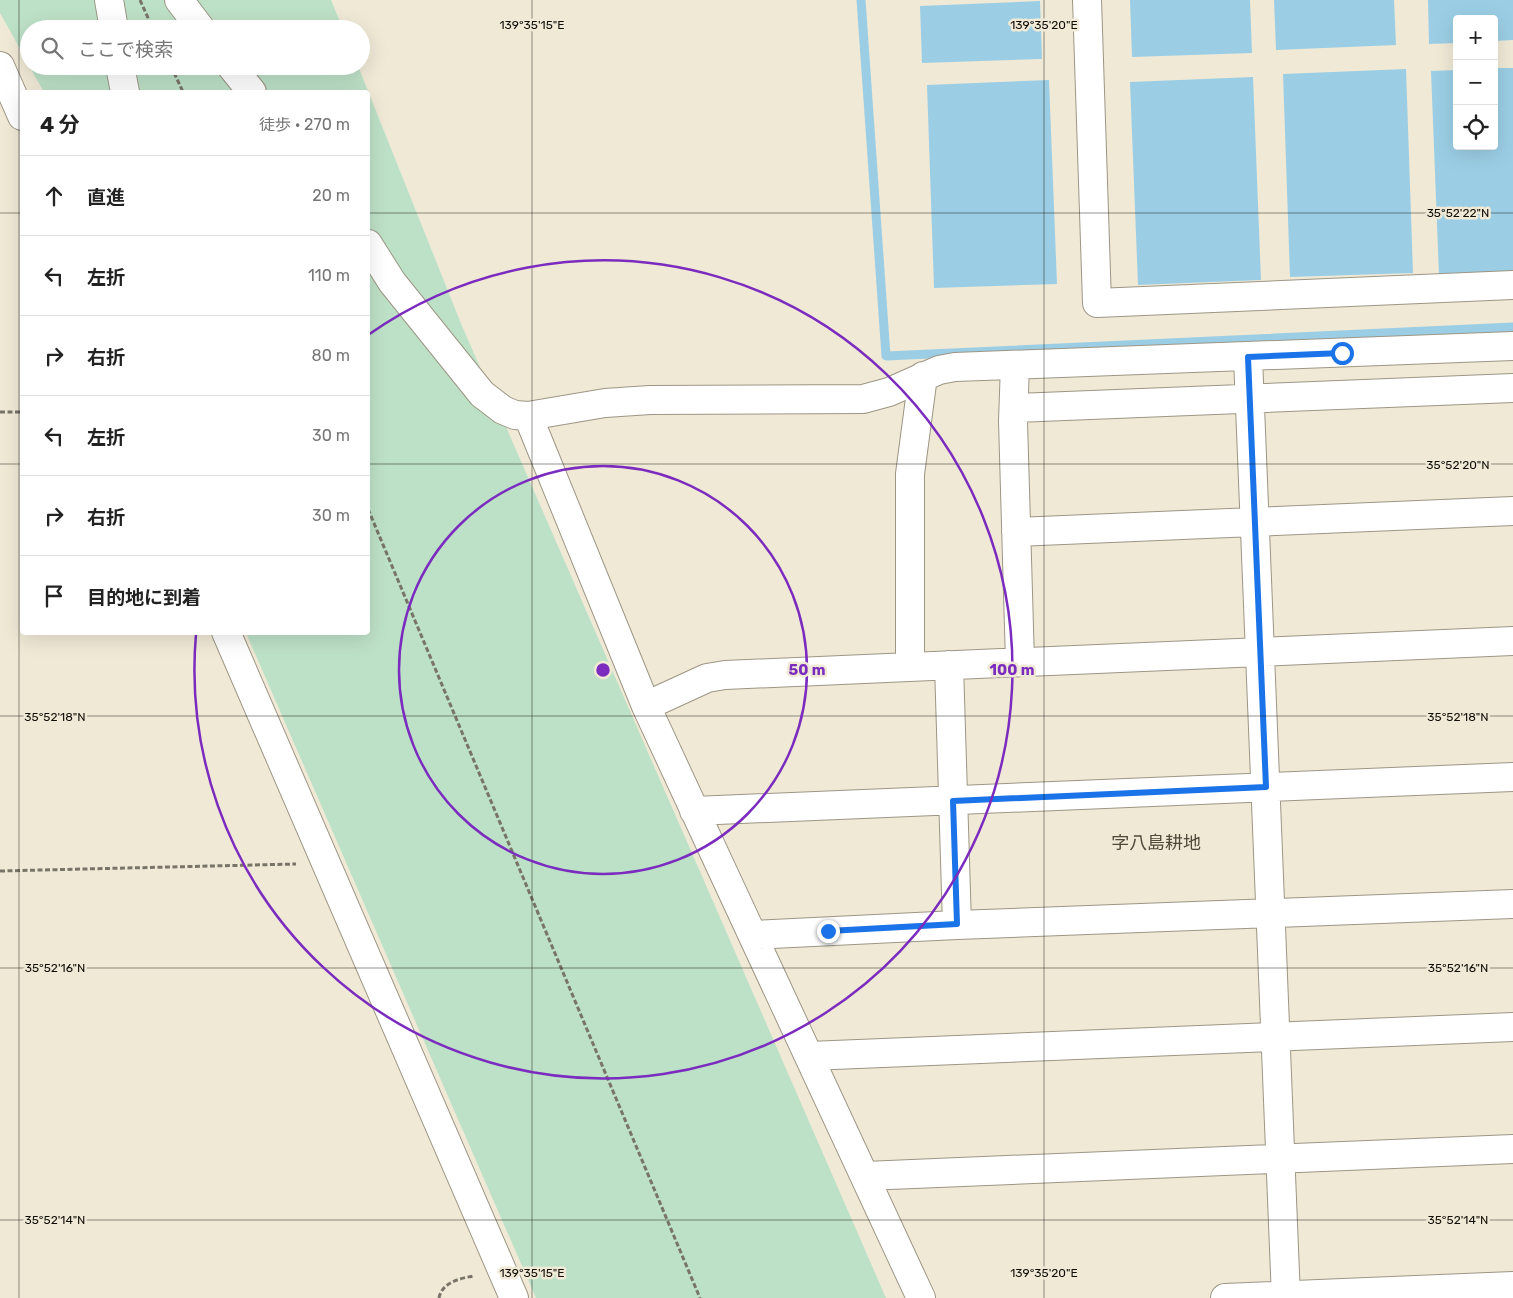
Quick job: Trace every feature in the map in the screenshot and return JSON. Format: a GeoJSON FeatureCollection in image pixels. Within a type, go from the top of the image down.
{"type":"FeatureCollection","features":[{"type":"Feature","properties":{"kind":"street"},"geometry":{"type":"LineString","coordinates":[[109,0],[112,20]]}},
{"type":"Feature","properties":{"kind":"street"},"geometry":{"type":"LineString","coordinates":[[179,0],[194,20]]}},
{"type":"Feature","properties":{"kind":"street"},"geometry":{"type":"LineString","coordinates":[[1087,0],[1098,303],[1513,285]]}},
{"type":"Feature","properties":{"kind":"street"},"geometry":{"type":"LineString","coordinates":[[0,66],[20,111]]}},
{"type":"Feature","properties":{"kind":"street"},"geometry":{"type":"LineString","coordinates":[[122,75],[125,90]]}},
{"type":"Feature","properties":{"kind":"street"},"geometry":{"type":"LineString","coordinates":[[238,75],[250,90]]}},
{"type":"Feature","properties":{"kind":"street"},"geometry":{"type":"LineString","coordinates":[[370,247],[392,282],[482,394],[503,410],[515,415],[528,416],[581,406],[650,400],[863,399],[889,392],[923,376],[950,368],[1513,346]]}},
{"type":"Feature","properties":{"kind":"street"},"geometry":{"type":"LineString","coordinates":[[1248,357],[1282,1158],[1286,1297]]}},
{"type":"Feature","properties":{"kind":"street"},"geometry":{"type":"LineString","coordinates":[[1015,365],[1016,532],[1020,662]]}},
{"type":"Feature","properties":{"kind":"street"},"geometry":{"type":"LineString","coordinates":[[910,666],[910,474],[923,376]]}},
{"type":"Feature","properties":{"kind":"street"},"geometry":{"type":"LineString","coordinates":[[1014,408],[1513,388]]}},
{"type":"Feature","properties":{"kind":"street"},"geometry":{"type":"LineString","coordinates":[[528,416],[646,706],[921,1298]]}},
{"type":"Feature","properties":{"kind":"street"},"geometry":{"type":"LineString","coordinates":[[1016,532],[1513,511]]}},
{"type":"Feature","properties":{"kind":"street"},"geometry":{"type":"LineString","coordinates":[[227,635],[509,1288]]}},
{"type":"Feature","properties":{"kind":"street"},"geometry":{"type":"LineString","coordinates":[[646,706],[715,676],[1513,641]]}},
{"type":"Feature","properties":{"kind":"street"},"geometry":{"type":"LineString","coordinates":[[949,665],[957,924]]}},
{"type":"Feature","properties":{"kind":"street"},"geometry":{"type":"LineString","coordinates":[[694,811],[1513,777]]}},
{"type":"Feature","properties":{"kind":"street"},"geometry":{"type":"LineString","coordinates":[[754,935],[957,924],[1513,904]]}},
{"type":"Feature","properties":{"kind":"street"},"geometry":{"type":"LineString","coordinates":[[809,1056],[1513,1027]]}},
{"type":"Feature","properties":{"kind":"street"},"geometry":{"type":"LineString","coordinates":[[865,1176],[1513,1149]]}},
{"type":"Feature","properties":{"kind":"street"},"geometry":{"type":"LineString","coordinates":[[1225,1298],[1286,1297],[1513,1286]]}},
{"type":"Feature","properties":{"kind":"path"},"geometry":{"type":"LineString","coordinates":[[140,0],[149,20]]}},
{"type":"Feature","properties":{"kind":"path"},"geometry":{"type":"LineString","coordinates":[[175,75],[182,90]]}},
{"type":"Feature","properties":{"kind":"path"},"geometry":{"type":"LineString","coordinates":[[0,412],[20,412]]}},
{"type":"Feature","properties":{"kind":"path"},"geometry":{"type":"LineString","coordinates":[[370,514],[700,1298]]}},
{"type":"Feature","properties":{"kind":"path"},"geometry":{"type":"LineString","coordinates":[[0,871],[327,864]]}},
{"type":"Feature","properties":{"kind":"path"},"geometry":{"type":"LineString","coordinates":[[439,1298],[440,1294],[454,1280],[474,1276],[509,1288]]}},
{"type":"Feature","properties":{"kind":"green space"},"geometry":{"type":"Polygon","coordinates":[[[0,0],[331,0],[339,20],[20,20],[20,49],[0,13],[0,0]]]}},
{"type":"Feature","properties":{"kind":"green space"},"geometry":{"type":"Polygon","coordinates":[[[34,75],[362,75],[368,90],[43,90],[34,75]]]}},
{"type":"Feature","properties":{"kind":"green space"},"geometry":{"type":"Polygon","coordinates":[[[370,96],[462,326],[886,1298],[536,1298],[247,635],[370,635],[370,96]]]}},
{"type":"Feature","properties":{"kind":"water"},"geometry":{"type":"Polygon","coordinates":[[[1130,0],[1250,0],[1252,53],[1132,57],[1130,0]]]}},
{"type":"Feature","properties":{"kind":"water"},"geometry":{"type":"Polygon","coordinates":[[[1274,0],[1394,0],[1396,45],[1276,50],[1274,0]]]}},
{"type":"Feature","properties":{"kind":"water"},"geometry":{"type":"Polygon","coordinates":[[[1428,0],[1513,0],[1513,40],[1498,41],[1498,15],[1453,15],[1453,43],[1429,44],[1428,0]]]}},
{"type":"Feature","properties":{"kind":"water"},"geometry":{"type":"Polygon","coordinates":[[[1040,1],[1042,59],[922,63],[920,6],[1040,1]]]}},
{"type":"Feature","properties":{"kind":"water"},"geometry":{"type":"Polygon","coordinates":[[[1498,68],[1513,68],[1513,272],[1439,275],[1431,71],[1453,70],[1453,150],[1498,150],[1498,68]]]}},
{"type":"Feature","properties":{"kind":"water"},"geometry":{"type":"Polygon","coordinates":[[[1406,69],[1413,273],[1290,277],[1283,74],[1406,69]]]}},
{"type":"Feature","properties":{"kind":"water"},"geometry":{"type":"Polygon","coordinates":[[[1253,77],[1261,280],[1138,285],[1130,82],[1253,77]]]}},
{"type":"Feature","properties":{"kind":"water"},"geometry":{"type":"Polygon","coordinates":[[[1049,80],[1057,284],[934,288],[927,85],[1049,80]]]}},
{"type":"Feature","properties":{"kind":"waterway"},"geometry":{"type":"LineString","coordinates":[[861,0],[886,356],[1513,327]]}},
{"type":"Feature","properties":{"kind":"district","name":"字八島耕地"},"geometry":{"type":"Point","coordinates":[1156,843]}},
{"type":"Feature","properties":{"kind":"route"},"geometry":{"type":"LineString","coordinates":[[828,931],[957,924],[953,801],[1266,787],[1248,357],[1342,353]]}}]}
